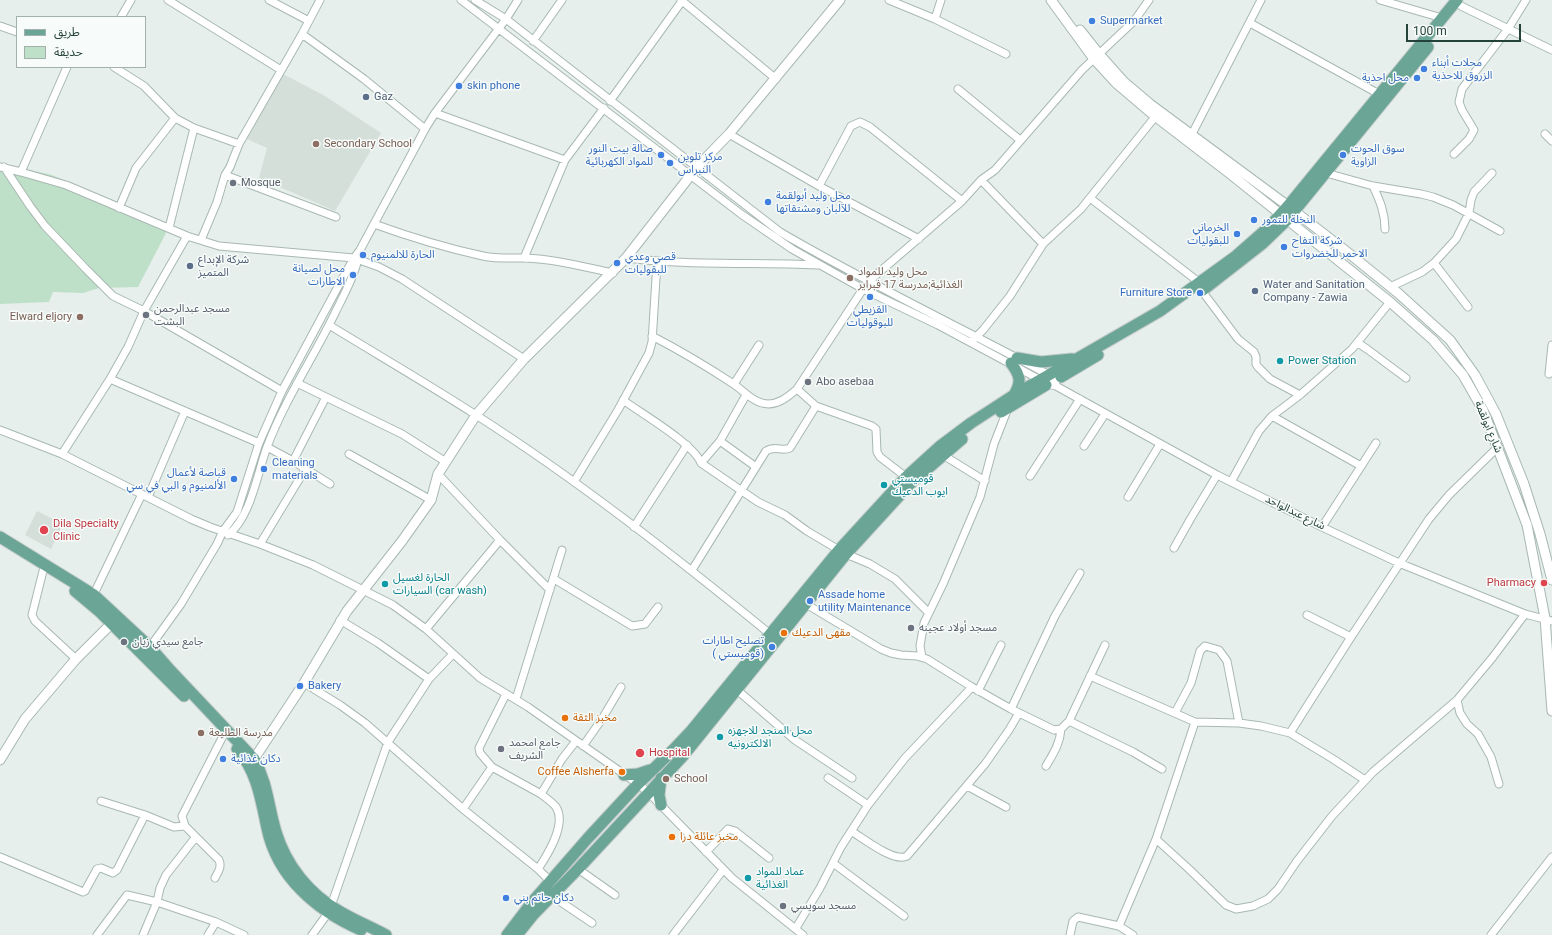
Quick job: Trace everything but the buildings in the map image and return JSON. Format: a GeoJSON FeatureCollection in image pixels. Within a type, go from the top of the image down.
{"type":"FeatureCollection","features":[{"type":"Feature","properties":{"kind":"main road"},"geometry":{"type":"LineString","coordinates":[[517,935],[533,915],[683,756],[806,604],[843,552],[911,483],[974,429],[1050,381],[1165,316],[1201,287],[1262,244],[1284,218],[1379,94],[1442,18],[1461,2]]}},
{"type":"Feature","properties":{"kind":"main road"},"geometry":{"type":"LineString","coordinates":[[1291,209],[1326,173],[1461,2]]}},
{"type":"Feature","properties":{"kind":"main road"},"geometry":{"type":"LineString","coordinates":[[507,935],[550,881],[638,784],[691,731],[770,634],[843,552],[906,477],[939,447],[971,423],[1014,395],[1050,381],[1077,358],[1201,287]]}},
{"type":"Feature","properties":{"kind":"main road"},"geometry":{"type":"LineString","coordinates":[[1014,395],[1020,382],[1014,361],[1050,362],[1077,358]]}},
{"type":"Feature","properties":{"kind":"main road"},"geometry":{"type":"LineString","coordinates":[[0,537],[92,598],[180,681],[250,761],[260,795],[267,830],[278,862],[298,886],[342,922],[372,935]]}},
{"type":"Feature","properties":{"kind":"main road"},"geometry":{"type":"LineString","coordinates":[[0,545],[73,589],[92,598]]}},
{"type":"Feature","properties":{"kind":"main road"},"geometry":{"type":"LineString","coordinates":[[146,650],[223,736],[250,761]]}},
{"type":"Feature","properties":{"kind":"main road"},"geometry":{"type":"LineString","coordinates":[[624,775],[638,774],[654,768]]}},
{"type":"Feature","properties":{"kind":"main road"},"geometry":{"type":"LineString","coordinates":[[661,805],[659,795],[662,778]]}},
{"type":"Feature","properties":{"kind":"main road"},"geometry":{"type":"LineString","coordinates":[[329,910],[386,935]]}},
{"type":"Feature","properties":{"kind":"street"},"geometry":{"type":"LineString","coordinates":[[122,16],[131,0]]}},
{"type":"Feature","properties":{"kind":"street"},"geometry":{"type":"LineString","coordinates":[[168,0],[281,70]]}},
{"type":"Feature","properties":{"kind":"street"},"geometry":{"type":"LineString","coordinates":[[269,0],[309,21]]}},
{"type":"Feature","properties":{"kind":"street"},"geometry":{"type":"LineString","coordinates":[[201,240],[218,202],[225,175],[230,168],[239,144],[320,0]]}},
{"type":"Feature","properties":{"kind":"street"},"geometry":{"type":"LineString","coordinates":[[461,0],[604,108],[780,232],[824,258],[976,337],[1014,361]]}},
{"type":"Feature","properties":{"kind":"street"},"geometry":{"type":"LineString","coordinates":[[475,0],[506,19],[610,101],[754,222],[792,249],[863,289],[970,342],[1014,361]]}},
{"type":"Feature","properties":{"kind":"street"},"geometry":{"type":"LineString","coordinates":[[146,650],[181,604],[217,544],[226,532],[236,512],[259,443],[282,391],[356,259],[425,129],[435,113],[506,19],[518,0]]}},
{"type":"Feature","properties":{"kind":"street"},"geometry":{"type":"LineString","coordinates":[[533,41],[562,0]]}},
{"type":"Feature","properties":{"kind":"street"},"geometry":{"type":"LineString","coordinates":[[250,761],[304,683],[340,620],[402,541],[431,500],[438,474],[476,415],[524,359],[626,258],[694,171],[729,134],[840,0]]}},
{"type":"Feature","properties":{"kind":"street"},"geometry":{"type":"LineString","coordinates":[[889,0],[935,19],[1006,54]]}},
{"type":"Feature","properties":{"kind":"street"},"geometry":{"type":"LineString","coordinates":[[935,19],[941,0]]}},
{"type":"Feature","properties":{"kind":"street"},"geometry":{"type":"LineString","coordinates":[[970,342],[976,337],[1010,296],[1043,244],[1081,209],[1158,114],[1096,57],[1051,0]]}},
{"type":"Feature","properties":{"kind":"street"},"geometry":{"type":"LineString","coordinates":[[1058,0],[1096,57]]}},
{"type":"Feature","properties":{"kind":"street"},"geometry":{"type":"LineString","coordinates":[[869,281],[962,201],[981,180],[995,170],[1082,70],[1134,21],[1149,0]]}},
{"type":"Feature","properties":{"kind":"street"},"geometry":{"type":"LineString","coordinates":[[1192,134],[1262,0]]}},
{"type":"Feature","properties":{"kind":"street"},"geometry":{"type":"LineString","coordinates":[[1380,0],[1442,18]]}},
{"type":"Feature","properties":{"kind":"street"},"geometry":{"type":"LineString","coordinates":[[1454,154],[1469,139],[1474,130],[1459,102],[1462,89],[1508,29],[1526,0]]}},
{"type":"Feature","properties":{"kind":"street"},"geometry":{"type":"LineString","coordinates":[[610,101],[682,1],[776,78]]}},
{"type":"Feature","properties":{"kind":"street"},"geometry":{"type":"LineString","coordinates":[[1461,2],[1508,29],[1552,50]]}},
{"type":"Feature","properties":{"kind":"street"},"geometry":{"type":"LineString","coordinates":[[1250,23],[1379,94]]}},
{"type":"Feature","properties":{"kind":"street"},"geometry":{"type":"LineString","coordinates":[[0,26],[16,32]]}},
{"type":"Feature","properties":{"kind":"street"},"geometry":{"type":"LineString","coordinates":[[302,34],[364,79],[425,129]]}},
{"type":"Feature","properties":{"kind":"street"},"geometry":{"type":"LineString","coordinates":[[21,172],[67,68]]}},
{"type":"Feature","properties":{"kind":"street"},"geometry":{"type":"LineString","coordinates":[[116,68],[144,86],[175,118],[194,128],[239,144]]}},
{"type":"Feature","properties":{"kind":"street"},"geometry":{"type":"LineString","coordinates":[[958,90],[1020,140]]}},
{"type":"Feature","properties":{"kind":"street"},"geometry":{"type":"LineString","coordinates":[[524,258],[565,160],[604,108]]}},
{"type":"Feature","properties":{"kind":"street"},"geometry":{"type":"LineString","coordinates":[[435,113],[565,160]]}},
{"type":"Feature","properties":{"kind":"street","name":"شارع ابولقمة"},"geometry":{"type":"LineString","coordinates":[[1158,114],[1192,134],[1291,209],[1390,287],[1450,340],[1476,375],[1496,414],[1524,484],[1540,534],[1552,580]]}},
{"type":"Feature","properties":{"kind":"street","name":"شارع ابولقمة"},"geometry":{"type":"LineString","coordinates":[[1158,114],[1284,218],[1390,302],[1433,340],[1463,375],[1483,410],[1527,525],[1549,619],[1552,711]]}},
{"type":"Feature","properties":{"kind":"street"},"geometry":{"type":"LineString","coordinates":[[119,208],[136,168],[175,118]]}},
{"type":"Feature","properties":{"kind":"street"},"geometry":{"type":"LineString","coordinates":[[819,186],[851,126],[860,122],[870,127],[962,201]]}},
{"type":"Feature","properties":{"kind":"street"},"geometry":{"type":"LineString","coordinates":[[169,228],[194,128]]}},
{"type":"Feature","properties":{"kind":"street"},"geometry":{"type":"LineString","coordinates":[[729,134],[819,186],[919,239]]}},
{"type":"Feature","properties":{"kind":"street"},"geometry":{"type":"LineString","coordinates":[[1545,134],[1552,141]]}},
{"type":"Feature","properties":{"kind":"street"},"geometry":{"type":"LineString","coordinates":[[0,163],[45,226],[113,296],[144,311],[282,391]]}},
{"type":"Feature","properties":{"kind":"street"},"geometry":{"type":"LineString","coordinates":[[3,168],[66,185],[187,236],[219,246],[356,259],[379,267],[402,278],[524,359]]}},
{"type":"Feature","properties":{"kind":"street"},"geometry":{"type":"LineString","coordinates":[[1326,173],[1373,186],[1433,197],[1469,213],[1500,231]]}},
{"type":"Feature","properties":{"kind":"street"},"geometry":{"type":"LineString","coordinates":[[1390,287],[1422,272],[1434,263],[1456,239],[1469,213],[1474,192],[1492,173]]}},
{"type":"Feature","properties":{"kind":"street"},"geometry":{"type":"LineString","coordinates":[[225,175],[336,217]]}},
{"type":"Feature","properties":{"kind":"street"},"geometry":{"type":"LineString","coordinates":[[981,180],[1043,244]]}},
{"type":"Feature","properties":{"kind":"street"},"geometry":{"type":"LineString","coordinates":[[1373,186],[1385,216],[1385,229]]}},
{"type":"Feature","properties":{"kind":"street"},"geometry":{"type":"LineString","coordinates":[[1090,198],[1201,287],[1238,339],[1254,352],[1258,367],[1274,381],[1300,394]]}},
{"type":"Feature","properties":{"kind":"street"},"geometry":{"type":"LineString","coordinates":[[374,224],[416,239],[482,256],[495,258],[524,258],[557,262],[612,273]]}},
{"type":"Feature","properties":{"kind":"street"},"geometry":{"type":"LineString","coordinates":[[62,454],[110,380],[128,347],[144,311],[187,236]]}},
{"type":"Feature","properties":{"kind":"street"},"geometry":{"type":"LineString","coordinates":[[626,258],[657,262],[764,262],[820,265]]}},
{"type":"Feature","properties":{"kind":"street"},"geometry":{"type":"LineString","coordinates":[[226,532],[240,520],[248,507],[267,447],[279,419],[348,287],[356,259]]}},
{"type":"Feature","properties":{"kind":"street"},"geometry":{"type":"LineString","coordinates":[[574,482],[623,400],[651,347],[657,262]]}},
{"type":"Feature","properties":{"kind":"street"},"geometry":{"type":"LineString","coordinates":[[1434,263],[1468,306]]}},
{"type":"Feature","properties":{"kind":"street"},"geometry":{"type":"LineString","coordinates":[[652,336],[676,348],[734,384],[746,394],[762,403],[772,404],[784,400],[797,389],[863,289]]}},
{"type":"Feature","properties":{"kind":"street"},"geometry":{"type":"LineString","coordinates":[[1231,482],[1259,431],[1272,416],[1300,394],[1358,343],[1390,302]]}},
{"type":"Feature","properties":{"kind":"street"},"geometry":{"type":"LineString","coordinates":[[329,325],[476,415],[574,482],[692,570],[770,634]]}},
{"type":"Feature","properties":{"kind":"street"},"geometry":{"type":"LineString","coordinates":[[1358,343],[1367,348],[1406,378]]}},
{"type":"Feature","properties":{"kind":"street"},"geometry":{"type":"LineString","coordinates":[[734,384],[759,345]]}},
{"type":"Feature","properties":{"kind":"street"},"geometry":{"type":"LineString","coordinates":[[1549,374],[1552,345]]}},
{"type":"Feature","properties":{"kind":"street","name":"شارع عبدالواحد"},"geometry":{"type":"LineString","coordinates":[[1014,361],[1105,414],[1217,475],[1322,527],[1399,563],[1525,614],[1549,619]]}},
{"type":"Feature","properties":{"kind":"street"},"geometry":{"type":"LineString","coordinates":[[110,380],[259,443]]}},
{"type":"Feature","properties":{"kind":"street"},"geometry":{"type":"LineString","coordinates":[[297,383],[402,434],[446,462]]}},
{"type":"Feature","properties":{"kind":"street"},"geometry":{"type":"LineString","coordinates":[[797,389],[816,406],[876,428],[877,452],[906,477]]}},
{"type":"Feature","properties":{"kind":"street"},"geometry":{"type":"LineString","coordinates":[[701,463],[720,441],[746,394]]}},
{"type":"Feature","properties":{"kind":"street"},"geometry":{"type":"LineString","coordinates":[[293,461],[326,398]]}},
{"type":"Feature","properties":{"kind":"street"},"geometry":{"type":"LineString","coordinates":[[1030,476],[1080,399]]}},
{"type":"Feature","properties":{"kind":"street"},"geometry":{"type":"LineString","coordinates":[[623,400],[687,445],[698,457],[701,463],[758,502],[785,515],[812,535],[895,578],[928,612]]}},
{"type":"Feature","properties":{"kind":"street"},"geometry":{"type":"LineString","coordinates":[[692,570],[768,449],[774,447],[784,450],[790,448],[816,406]]}},
{"type":"Feature","properties":{"kind":"street"},"geometry":{"type":"LineString","coordinates":[[922,657],[920,646],[921,634],[928,612],[943,584],[980,497],[994,444],[1008,408]]}},
{"type":"Feature","properties":{"kind":"street"},"geometry":{"type":"LineString","coordinates":[[92,598],[145,495],[185,411]]}},
{"type":"Feature","properties":{"kind":"street"},"geometry":{"type":"LineString","coordinates":[[1084,446],[1105,414]]}},
{"type":"Feature","properties":{"kind":"street"},"geometry":{"type":"LineString","coordinates":[[1272,416],[1361,466]]}},
{"type":"Feature","properties":{"kind":"street"},"geometry":{"type":"LineString","coordinates":[[0,430],[62,454],[190,519],[313,565],[393,605],[426,629],[480,678],[516,699],[648,792],[732,878],[803,935]]}},
{"type":"Feature","properties":{"kind":"street"},"geometry":{"type":"LineString","coordinates":[[720,441],[756,467]]}},
{"type":"Feature","properties":{"kind":"street"},"geometry":{"type":"LineString","coordinates":[[1322,527],[1376,442]]}},
{"type":"Feature","properties":{"kind":"street"},"geometry":{"type":"LineString","coordinates":[[1128,497],[1160,444]]}},
{"type":"Feature","properties":{"kind":"street"},"geometry":{"type":"LineString","coordinates":[[634,528],[687,445]]}},
{"type":"Feature","properties":{"kind":"street"},"geometry":{"type":"LineString","coordinates":[[267,447],[306,468],[330,484]]}},
{"type":"Feature","properties":{"kind":"street"},"geometry":{"type":"LineString","coordinates":[[1290,733],[1399,563],[1438,507],[1498,447]]}},
{"type":"Feature","properties":{"kind":"street"},"geometry":{"type":"LineString","coordinates":[[349,454],[431,500]]}},
{"type":"Feature","properties":{"kind":"street"},"geometry":{"type":"LineString","coordinates":[[943,455],[984,481]]}},
{"type":"Feature","properties":{"kind":"street"},"geometry":{"type":"LineString","coordinates":[[260,544],[306,468]]}},
{"type":"Feature","properties":{"kind":"street"},"geometry":{"type":"LineString","coordinates":[[438,474],[500,540],[550,590]]}},
{"type":"Feature","properties":{"kind":"street"},"geometry":{"type":"LineString","coordinates":[[1174,548],[1217,475]]}},
{"type":"Feature","properties":{"kind":"street"},"geometry":{"type":"LineString","coordinates":[[426,629],[500,540]]}},
{"type":"Feature","properties":{"kind":"street"},"geometry":{"type":"LineString","coordinates":[[516,699],[530,648],[554,579],[562,550]]}},
{"type":"Feature","properties":{"kind":"street"},"geometry":{"type":"LineString","coordinates":[[43,571],[32,615],[35,621],[76,659]]}},
{"type":"Feature","properties":{"kind":"street"},"geometry":{"type":"LineString","coordinates":[[1011,709],[1055,616],[1080,573]]}},
{"type":"Feature","properties":{"kind":"street"},"geometry":{"type":"LineString","coordinates":[[554,579],[632,626],[645,624],[658,607]]}},
{"type":"Feature","properties":{"kind":"street"},"geometry":{"type":"LineString","coordinates":[[806,604],[881,649],[901,655],[922,657],[1011,709],[1050,728],[1061,729]]}},
{"type":"Feature","properties":{"kind":"street"},"geometry":{"type":"LineString","coordinates":[[1156,839],[1226,905],[1236,909],[1253,906],[1268,899],[1278,889],[1297,860],[1332,816],[1365,780],[1457,700],[1493,657],[1525,614]]}},
{"type":"Feature","properties":{"kind":"street"},"geometry":{"type":"LineString","coordinates":[[1306,615],[1351,637]]}},
{"type":"Feature","properties":{"kind":"street"},"geometry":{"type":"LineString","coordinates":[[0,760],[25,719],[76,659],[115,620]]}},
{"type":"Feature","properties":{"kind":"street"},"geometry":{"type":"LineString","coordinates":[[340,620],[378,643],[429,679]]}},
{"type":"Feature","properties":{"kind":"street"},"geometry":{"type":"LineString","coordinates":[[796,928],[851,831],[868,805],[905,758],[975,689],[1001,645]]}},
{"type":"Feature","properties":{"kind":"street"},"geometry":{"type":"LineString","coordinates":[[1046,766],[1060,740],[1061,729],[1069,721],[1105,645]]}},
{"type":"Feature","properties":{"kind":"street"},"geometry":{"type":"LineString","coordinates":[[1175,714],[1191,683],[1200,651],[1205,646],[1220,650],[1227,661],[1239,723]]}},
{"type":"Feature","properties":{"kind":"street"},"geometry":{"type":"LineString","coordinates":[[312,935],[329,910],[388,742],[429,679],[453,654]]}},
{"type":"Feature","properties":{"kind":"street"},"geometry":{"type":"LineString","coordinates":[[1090,676],[1195,722],[1239,723],[1261,726],[1290,733],[1333,758],[1365,780]]}},
{"type":"Feature","properties":{"kind":"street"},"geometry":{"type":"LineString","coordinates":[[304,683],[366,723],[463,809],[538,869],[550,881]]}},
{"type":"Feature","properties":{"kind":"street"},"geometry":{"type":"LineString","coordinates":[[583,746],[602,719],[621,686]]}},
{"type":"Feature","properties":{"kind":"street"},"geometry":{"type":"LineString","coordinates":[[736,689],[795,740],[852,778]]}},
{"type":"Feature","properties":{"kind":"street"},"geometry":{"type":"LineString","coordinates":[[506,694],[479,748],[480,753],[492,767],[541,794],[556,808],[559,818],[556,836],[550,850],[538,869]]}},
{"type":"Feature","properties":{"kind":"street"},"geometry":{"type":"LineString","coordinates":[[1457,700],[1460,713],[1467,724],[1478,734],[1491,757],[1498,784]]}},
{"type":"Feature","properties":{"kind":"street"},"geometry":{"type":"LineString","coordinates":[[851,831],[897,858],[904,858],[907,856],[967,786],[1009,730],[1019,713]]}},
{"type":"Feature","properties":{"kind":"street"},"geometry":{"type":"LineString","coordinates":[[1069,721],[1133,752],[1162,769]]}},
{"type":"Feature","properties":{"kind":"street"},"geometry":{"type":"LineString","coordinates":[[1119,926],[1156,839],[1195,722]]}},
{"type":"Feature","properties":{"kind":"street"},"geometry":{"type":"LineString","coordinates":[[215,878],[220,869],[221,864],[219,860],[184,826],[182,816],[223,736]]}},
{"type":"Feature","properties":{"kind":"street"},"geometry":{"type":"LineString","coordinates":[[541,794],[562,759],[576,741]]}},
{"type":"Feature","properties":{"kind":"street"},"geometry":{"type":"LineString","coordinates":[[463,809],[492,767]]}},
{"type":"Feature","properties":{"kind":"street"},"geometry":{"type":"LineString","coordinates":[[828,778],[868,805]]}},
{"type":"Feature","properties":{"kind":"street"},"geometry":{"type":"LineString","coordinates":[[967,786],[1006,808]]}},
{"type":"Feature","properties":{"kind":"street"},"geometry":{"type":"LineString","coordinates":[[101,801],[145,815],[174,827],[184,826]]}},
{"type":"Feature","properties":{"kind":"street"},"geometry":{"type":"LineString","coordinates":[[0,857],[83,892],[97,869],[101,868],[113,872],[117,870],[145,815]]}},
{"type":"Feature","properties":{"kind":"street"},"geometry":{"type":"LineString","coordinates":[[706,852],[728,829],[730,829],[735,831],[769,858]]}},
{"type":"Feature","properties":{"kind":"street"},"geometry":{"type":"LineString","coordinates":[[143,935],[157,902],[160,888],[166,875],[195,838]]}},
{"type":"Feature","properties":{"kind":"street"},"geometry":{"type":"LineString","coordinates":[[1491,935],[1552,857]]}},
{"type":"Feature","properties":{"kind":"street"},"geometry":{"type":"LineString","coordinates":[[833,863],[904,916]]}},
{"type":"Feature","properties":{"kind":"street"},"geometry":{"type":"LineString","coordinates":[[578,869],[615,895]]}},
{"type":"Feature","properties":{"kind":"street"},"geometry":{"type":"LineString","coordinates":[[674,935],[724,870]]}},
{"type":"Feature","properties":{"kind":"street"},"geometry":{"type":"LineString","coordinates":[[97,935],[127,895],[157,902],[216,922],[244,935]]}},
{"type":"Feature","properties":{"kind":"street"},"geometry":{"type":"LineString","coordinates":[[552,896],[592,923]]}},
{"type":"Feature","properties":{"kind":"street"},"geometry":{"type":"LineString","coordinates":[[1070,935],[1073,921],[1078,917],[1119,926],[1133,935]]}},
{"type":"Feature","properties":{"kind":"street"},"geometry":{"type":"LineString","coordinates":[[208,935],[216,922]]}},
{"type":"Feature","properties":{"kind":"shaded area","name":"Secondary School"},"geometry":{"type":"Polygon","coordinates":[[[283,74],[325,96],[381,133],[335,211],[259,178],[267,148],[247,139],[283,74]]]}},
{"type":"Feature","properties":{"kind":"shaded area","name":"Dila Specialty Clinic"},"geometry":{"type":"Polygon","coordinates":[[[37,511],[63,524],[51,549],[25,535],[37,511]]]}},
{"type":"Feature","properties":{"kind":"green space"},"geometry":{"type":"Polygon","coordinates":[[[0,163],[52,175],[169,224],[165,235],[138,287],[99,288],[83,293],[53,292],[49,302],[0,304],[0,163]]]}},
{"type":"Feature","properties":{"kind":"place","name":"Supermarket"},"geometry":{"type":"Point","coordinates":[1092,21]}},
{"type":"Feature","properties":{"kind":"place","name":"محلات أبناء الزروق للاحذية"},"geometry":{"type":"Point","coordinates":[1424,69]}},
{"type":"Feature","properties":{"kind":"place","name":"محل احذية"},"geometry":{"type":"Point","coordinates":[1417,78]}},
{"type":"Feature","properties":{"kind":"place","name":"skin phone"},"geometry":{"type":"Point","coordinates":[459,86]}},
{"type":"Feature","properties":{"kind":"place","name":"Gaz"},"geometry":{"type":"Point","coordinates":[366,97]}},
{"type":"Feature","properties":{"kind":"place","name":"Secondary School"},"geometry":{"type":"Point","coordinates":[316,144]}},
{"type":"Feature","properties":{"kind":"place","name":"صالة بيت النور للمواد الكهربائية"},"geometry":{"type":"Point","coordinates":[661,155]}},
{"type":"Feature","properties":{"kind":"place","name":"سوق الحوت الزاوية"},"geometry":{"type":"Point","coordinates":[1343,155]}},
{"type":"Feature","properties":{"kind":"place","name":"مركز تلوين النبراس"},"geometry":{"type":"Point","coordinates":[670,163]}},
{"type":"Feature","properties":{"kind":"place","name":"Mosque"},"geometry":{"type":"Point","coordinates":[233,183]}},
{"type":"Feature","properties":{"kind":"place","name":"محل وليد أبولقمة للآلبان ومشتقاتها"},"geometry":{"type":"Point","coordinates":[768,202]}},
{"type":"Feature","properties":{"kind":"place","name":"النخلة للتمور"},"geometry":{"type":"Point","coordinates":[1254,220]}},
{"type":"Feature","properties":{"kind":"place","name":"الخرماني للبقوليات"},"geometry":{"type":"Point","coordinates":[1237,234]}},
{"type":"Feature","properties":{"kind":"place","name":"شركة التفاح الاحمر للخضروات"},"geometry":{"type":"Point","coordinates":[1284,247]}},
{"type":"Feature","properties":{"kind":"place","name":"الحارة للالمنيوم"},"geometry":{"type":"Point","coordinates":[363,255]}},
{"type":"Feature","properties":{"kind":"place","name":"قصي وعدي للبقوليات"},"geometry":{"type":"Point","coordinates":[617,263]}},
{"type":"Feature","properties":{"kind":"place","name":"شركة الإبداع المتميز"},"geometry":{"type":"Point","coordinates":[190,266]}},
{"type":"Feature","properties":{"kind":"place","name":"محل لصيانة الاطارات"},"geometry":{"type":"Point","coordinates":[353,275]}},
{"type":"Feature","properties":{"kind":"place","name":"محل وليد للمواد الغذائية;مدرسة 17 فبراير"},"geometry":{"type":"Point","coordinates":[850,278]}},
{"type":"Feature","properties":{"kind":"place","name":"Water and Sanitation Company - Zawia"},"geometry":{"type":"Point","coordinates":[1255,291]}},
{"type":"Feature","properties":{"kind":"place","name":"Furniture Store"},"geometry":{"type":"Point","coordinates":[1200,293]}},
{"type":"Feature","properties":{"kind":"place","name":"القزيطي للبوقوليات"},"geometry":{"type":"Point","coordinates":[870,297]}},
{"type":"Feature","properties":{"kind":"place","name":"مسجد عبدالرحمن البشت"},"geometry":{"type":"Point","coordinates":[146,315]}},
{"type":"Feature","properties":{"kind":"place","name":"Elward eljory"},"geometry":{"type":"Point","coordinates":[80,317]}},
{"type":"Feature","properties":{"kind":"place","name":"Power Station"},"geometry":{"type":"Point","coordinates":[1280,361]}},
{"type":"Feature","properties":{"kind":"place","name":"Abo asebaa"},"geometry":{"type":"Point","coordinates":[808,382]}},
{"type":"Feature","properties":{"kind":"place","name":"Cleaning materials"},"geometry":{"type":"Point","coordinates":[264,469]}},
{"type":"Feature","properties":{"kind":"place","name":"قباصة لأعمال الألمنيوم و البي في سي"},"geometry":{"type":"Point","coordinates":[234,479]}},
{"type":"Feature","properties":{"kind":"place","name":"قوميستي ايوب الدعيك"},"geometry":{"type":"Point","coordinates":[884,485]}},
{"type":"Feature","properties":{"kind":"place","name":"Dila Specialty Clinic"},"geometry":{"type":"Point","coordinates":[44,530]}},
{"type":"Feature","properties":{"kind":"place","name":"Pharmacy"},"geometry":{"type":"Point","coordinates":[1544,583]}},
{"type":"Feature","properties":{"kind":"place","name":"الحارة لغسيل السيارات (car wash)"},"geometry":{"type":"Point","coordinates":[385,584]}},
{"type":"Feature","properties":{"kind":"place","name":"Assade home utility Maintenance"},"geometry":{"type":"Point","coordinates":[810,601]}},
{"type":"Feature","properties":{"kind":"place","name":"مسجد أولاد عجينه"},"geometry":{"type":"Point","coordinates":[911,628]}},
{"type":"Feature","properties":{"kind":"place","name":"مقهى الدعيك"},"geometry":{"type":"Point","coordinates":[784,633]}},
{"type":"Feature","properties":{"kind":"place","name":"جامع سيدي زيان"},"geometry":{"type":"Point","coordinates":[124,642]}},
{"type":"Feature","properties":{"kind":"place","name":"تصليح اطارات ( قوميستي)"},"geometry":{"type":"Point","coordinates":[772,647]}},
{"type":"Feature","properties":{"kind":"place","name":"Bakery"},"geometry":{"type":"Point","coordinates":[300,686]}},
{"type":"Feature","properties":{"kind":"place","name":"مخبز الثقة"},"geometry":{"type":"Point","coordinates":[565,718]}},
{"type":"Feature","properties":{"kind":"place","name":"مدرسة الطليعة"},"geometry":{"type":"Point","coordinates":[201,733]}},
{"type":"Feature","properties":{"kind":"place","name":"محل المنجد للاجهزه الالكترونيه"},"geometry":{"type":"Point","coordinates":[720,737]}},
{"type":"Feature","properties":{"kind":"place","name":"جامع امحمد الشريف"},"geometry":{"type":"Point","coordinates":[501,749]}},
{"type":"Feature","properties":{"kind":"place","name":"Hospital"},"geometry":{"type":"Point","coordinates":[640,753]}},
{"type":"Feature","properties":{"kind":"place","name":"دكان غذائية"},"geometry":{"type":"Point","coordinates":[223,759]}},
{"type":"Feature","properties":{"kind":"place","name":"Coffee Alsherfa"},"geometry":{"type":"Point","coordinates":[622,772]}},
{"type":"Feature","properties":{"kind":"place","name":"School"},"geometry":{"type":"Point","coordinates":[666,779]}},
{"type":"Feature","properties":{"kind":"place","name":"مخبز عائلة درا"},"geometry":{"type":"Point","coordinates":[672,837]}},
{"type":"Feature","properties":{"kind":"place","name":"عماد للمواد الغذائية"},"geometry":{"type":"Point","coordinates":[748,878]}},
{"type":"Feature","properties":{"kind":"place","name":"دكان حاتم بني"},"geometry":{"type":"Point","coordinates":[506,898]}},
{"type":"Feature","properties":{"kind":"place","name":"مسجد سويسي"},"geometry":{"type":"Point","coordinates":[783,906]}}]}
